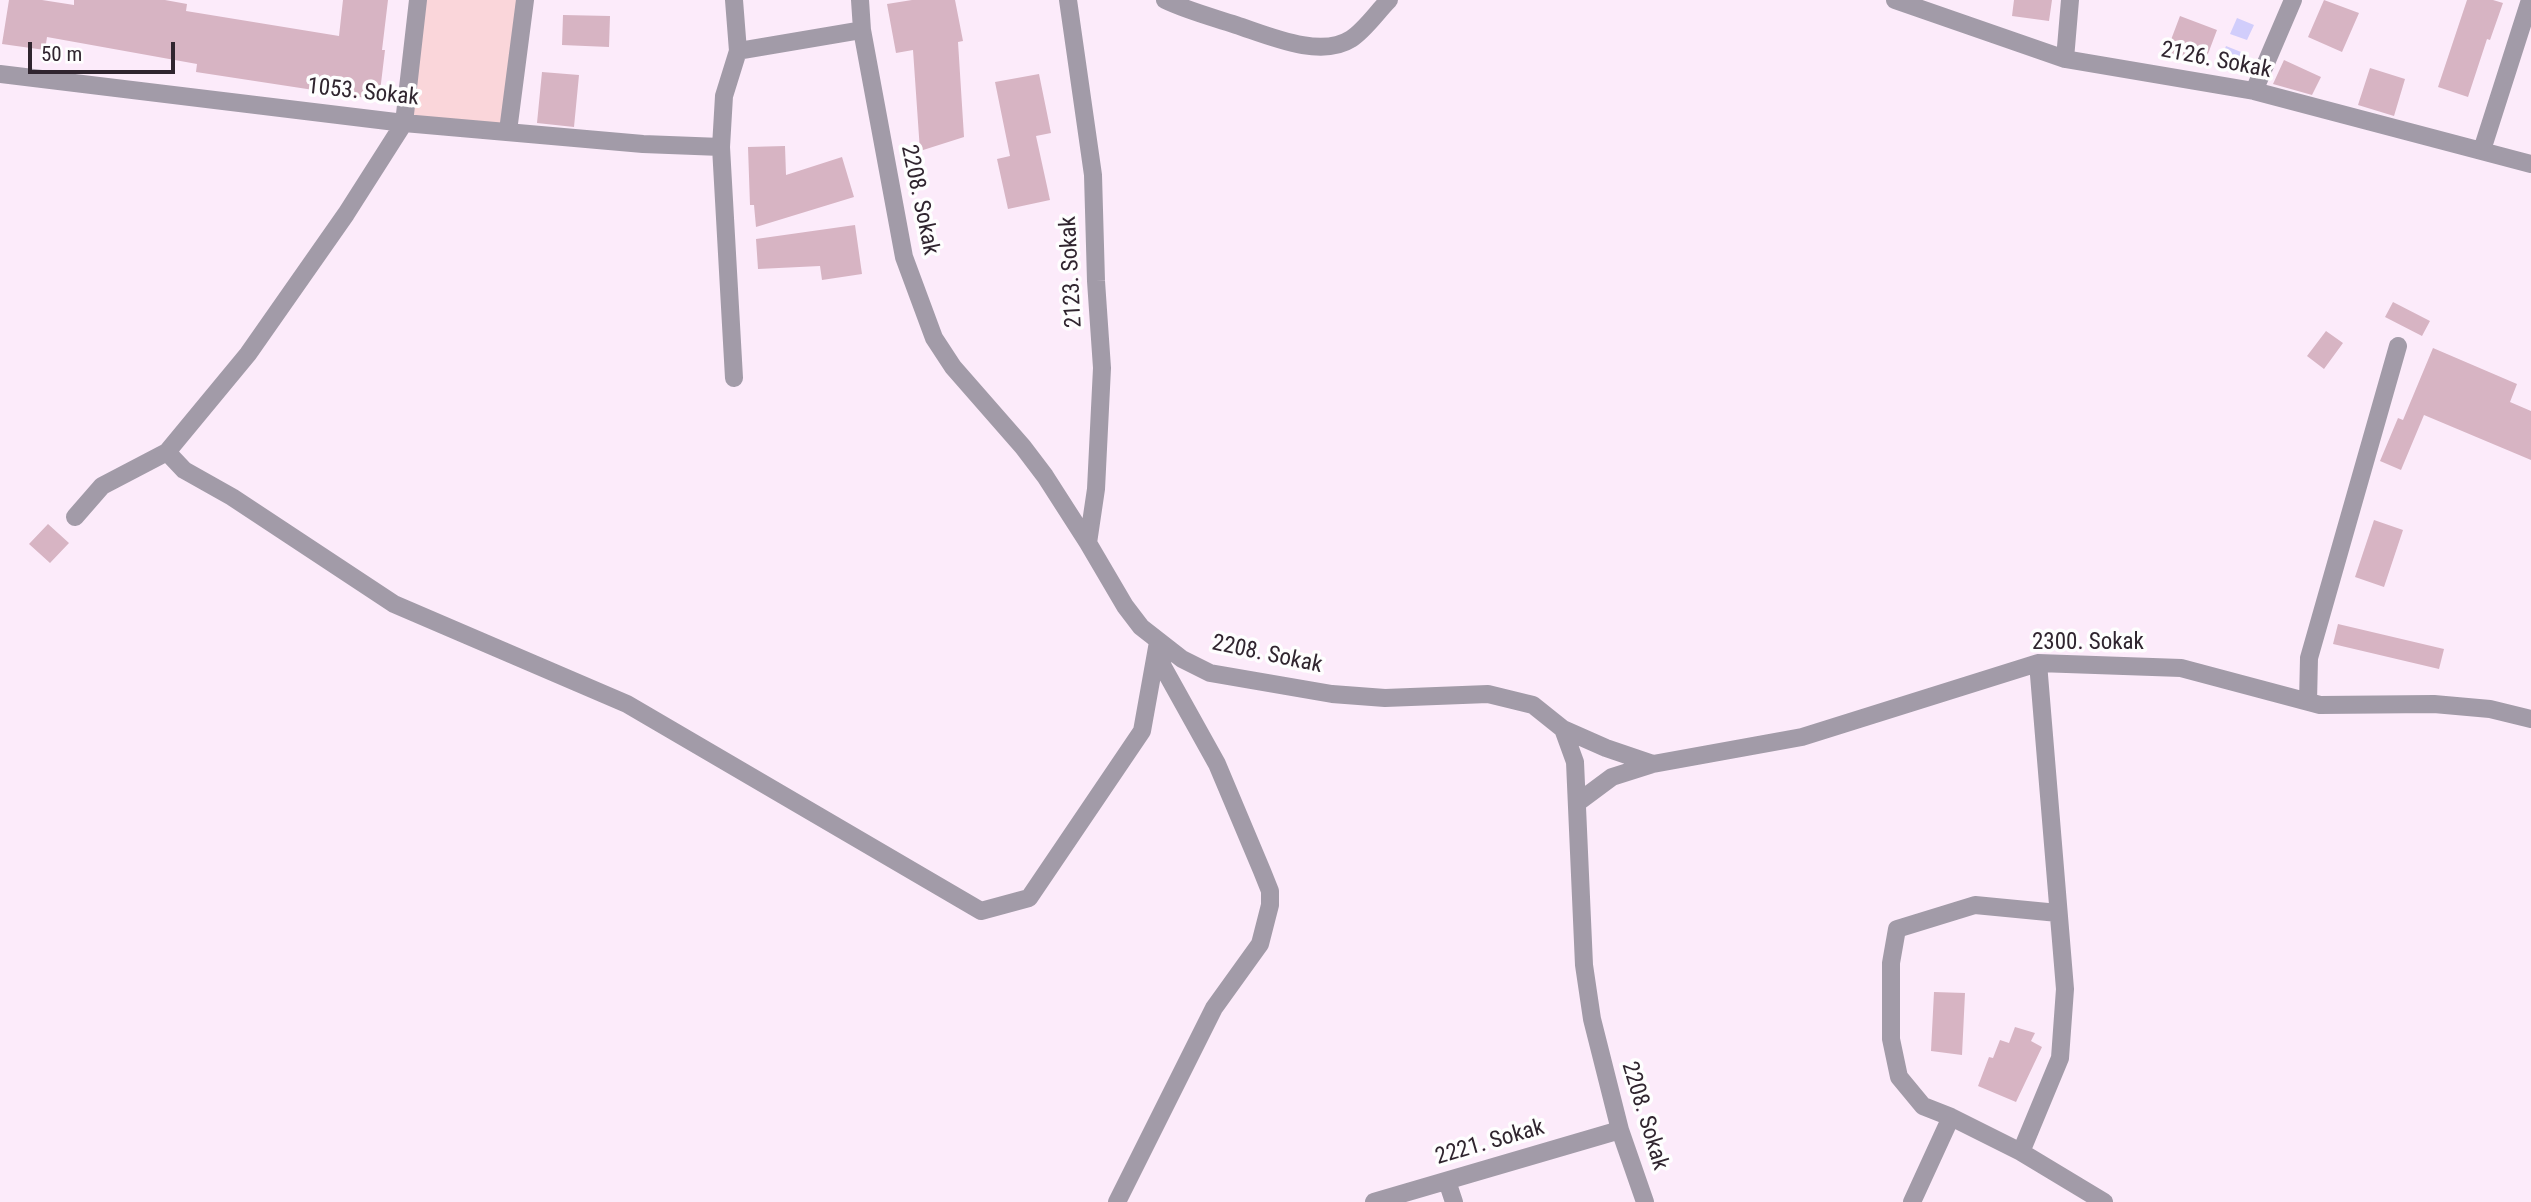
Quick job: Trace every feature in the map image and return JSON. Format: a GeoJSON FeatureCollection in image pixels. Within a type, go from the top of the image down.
{"type":"FeatureCollection","features":[{"type":"Feature","properties":{"kind":"street"},"geometry":{"type":"LineString","coordinates":[[75,517],[102,485],[167,452],[255,343],[346,214],[404,123],[418,0]]}},
{"type":"Feature","properties":{"kind":"street"},"geometry":{"type":"LineString","coordinates":[[508,131],[525,0]]}},
{"type":"Feature","properties":{"kind":"street"},"geometry":{"type":"LineString","coordinates":[[734,0],[738,51],[724,96],[721,147],[734,378]]}},
{"type":"Feature","properties":{"kind":"street","name":"2208. Sokak"},"geometry":{"type":"LineString","coordinates":[[860,0],[862,30],[904,257],[931,330],[953,367],[1030,457],[1141,627],[1182,659],[1210,673],[1332,694],[1385,698],[1488,694],[1533,705],[1563,729],[1575,769],[1584,965],[1592,1019],[1620,1130],[1645,1202]]}},
{"type":"Feature","properties":{"kind":"street","name":"2123. Sokak"},"geometry":{"type":"LineString","coordinates":[[1068,0],[1093,175],[1102,368],[1096,489],[1088,543]]}},
{"type":"Feature","properties":{"kind":"street"},"geometry":{"type":"LineString","coordinates":[[1165,0],[1190,12],[1280,41],[1324,47],[1350,39],[1389,0]]}},
{"type":"Feature","properties":{"kind":"street"},"geometry":{"type":"LineString","coordinates":[[2065,59],[2070,0]]}},
{"type":"Feature","properties":{"kind":"street"},"geometry":{"type":"LineString","coordinates":[[2254,91],[2293,0]]}},
{"type":"Feature","properties":{"kind":"street"},"geometry":{"type":"LineString","coordinates":[[2482,150],[2530,0]]}},
{"type":"Feature","properties":{"kind":"street","name":"2126. Sokak"},"geometry":{"type":"LineString","coordinates":[[1904,2],[2065,59],[2254,91],[2531,164]]}},
{"type":"Feature","properties":{"kind":"street"},"geometry":{"type":"LineString","coordinates":[[738,51],[862,30]]}},
{"type":"Feature","properties":{"kind":"street","name":"1053. Sokak"},"geometry":{"type":"LineString","coordinates":[[0,74],[404,123],[643,144],[721,147]]}},
{"type":"Feature","properties":{"kind":"street"},"geometry":{"type":"LineString","coordinates":[[2308,702],[2309,658],[2398,345]]}},
{"type":"Feature","properties":{"kind":"street"},"geometry":{"type":"LineString","coordinates":[[167,452],[184,470],[232,497],[394,604],[627,704],[981,911],[1029,898],[1142,731],[1158,642]]}},
{"type":"Feature","properties":{"kind":"street"},"geometry":{"type":"LineString","coordinates":[[1117,1202],[1119,1193],[1214,1008],[1260,944],[1270,905],[1269,891],[1243,822],[1217,764],[1163,667],[1158,642]]}},
{"type":"Feature","properties":{"kind":"street"},"geometry":{"type":"LineString","coordinates":[[2021,1152],[2060,1058],[2066,989],[2038,663]]}},
{"type":"Feature","properties":{"kind":"street","name":"2300. Sokak"},"geometry":{"type":"LineString","coordinates":[[1612,777],[1653,764],[1802,737],[2038,663],[2181,668],[2320,705],[2434,704],[2490,709],[2531,719]]}},
{"type":"Feature","properties":{"kind":"street"},"geometry":{"type":"LineString","coordinates":[[1563,729],[1606,748],[1653,764]]}},
{"type":"Feature","properties":{"kind":"street"},"geometry":{"type":"LineString","coordinates":[[1575,769],[1606,748]]}},
{"type":"Feature","properties":{"kind":"street"},"geometry":{"type":"LineString","coordinates":[[1575,769],[1612,777]]}},
{"type":"Feature","properties":{"kind":"street"},"geometry":{"type":"LineString","coordinates":[[1577,803],[1612,777]]}},
{"type":"Feature","properties":{"kind":"street"},"geometry":{"type":"LineString","coordinates":[[2058,913],[1975,905],[1897,929],[1891,963],[1891,1039],[1899,1077],[1923,1106],[2021,1152],[2104,1202]]}},
{"type":"Feature","properties":{"kind":"street"},"geometry":{"type":"LineString","coordinates":[[1912,1202],[1951,1117]]}},
{"type":"Feature","properties":{"kind":"street","name":"2221. Sokak"},"geometry":{"type":"LineString","coordinates":[[1374,1202],[1620,1130]]}},
{"type":"Feature","properties":{"kind":"street"},"geometry":{"type":"LineString","coordinates":[[1447,1181],[1454,1202]]}},
{"type":"Feature","properties":{"kind":"shaded area"},"geometry":{"type":"Polygon","coordinates":[[[418,0],[525,0],[508,131],[404,123],[418,0]]]}},
{"type":"Feature","properties":{"kind":"shaded area"},"geometry":{"type":"Polygon","coordinates":[[[2237,18],[2254,25],[2247,40],[2230,34],[2237,18]]]}},
{"type":"Feature","properties":{"kind":"shaded area"},"geometry":{"type":"Polygon","coordinates":[[[2226,46],[2246,54],[2241,67],[2221,59],[2226,46]]]}},
{"type":"Feature","properties":{"kind":"building"},"geometry":{"type":"Polygon","coordinates":[[[9,0],[42,0],[74,5],[74,0],[165,0],[187,4],[186,11],[339,36],[343,0],[388,0],[379,100],[196,72],[197,64],[47,37],[45,50],[2,44],[9,0]]]}},
{"type":"Feature","properties":{"kind":"building"},"geometry":{"type":"Polygon","coordinates":[[[912,0],[955,0],[963,41],[958,42],[964,137],[920,151],[913,50],[896,53],[887,4],[912,0]]]}},
{"type":"Feature","properties":{"kind":"building"},"geometry":{"type":"Polygon","coordinates":[[[2014,0],[2052,0],[2049,21],[2012,16],[2014,0]]]}},
{"type":"Feature","properties":{"kind":"building"},"geometry":{"type":"Polygon","coordinates":[[[2324,0],[2359,13],[2342,52],[2308,37],[2324,0]]]}},
{"type":"Feature","properties":{"kind":"building"},"geometry":{"type":"Polygon","coordinates":[[[2467,0],[2493,0],[2503,3],[2490,40],[2487,39],[2468,97],[2438,87],[2467,0]]]}},
{"type":"Feature","properties":{"kind":"building"},"geometry":{"type":"Polygon","coordinates":[[[563,15],[610,16],[609,47],[562,45],[563,15]]]}},
{"type":"Feature","properties":{"kind":"building"},"geometry":{"type":"Polygon","coordinates":[[[2180,16],[2217,30],[2203,67],[2166,53],[2180,16]]]}},
{"type":"Feature","properties":{"kind":"building"},"geometry":{"type":"Polygon","coordinates":[[[2284,60],[2321,77],[2312,95],[2273,84],[2284,60]]]}},
{"type":"Feature","properties":{"kind":"building"},"geometry":{"type":"Polygon","coordinates":[[[2370,68],[2405,79],[2394,116],[2358,105],[2370,68]]]}},
{"type":"Feature","properties":{"kind":"building"},"geometry":{"type":"Polygon","coordinates":[[[542,72],[579,75],[574,127],[537,123],[542,72]]]}},
{"type":"Feature","properties":{"kind":"building"},"geometry":{"type":"Polygon","coordinates":[[[1039,74],[1051,133],[1036,136],[1050,200],[1008,209],[997,159],[1010,156],[995,82],[1039,74]]]}},
{"type":"Feature","properties":{"kind":"building"},"geometry":{"type":"Polygon","coordinates":[[[785,146],[786,175],[842,157],[854,197],[756,227],[754,205],[750,205],[748,147],[785,146]]]}},
{"type":"Feature","properties":{"kind":"building"},"geometry":{"type":"Polygon","coordinates":[[[855,225],[862,274],[822,280],[820,266],[758,269],[756,239],[855,225]]]}},
{"type":"Feature","properties":{"kind":"building"},"geometry":{"type":"Polygon","coordinates":[[[2393,302],[2430,321],[2422,336],[2385,317],[2393,302]]]}},
{"type":"Feature","properties":{"kind":"building"},"geometry":{"type":"Polygon","coordinates":[[[2326,331],[2343,343],[2324,369],[2307,356],[2326,331]]]}},
{"type":"Feature","properties":{"kind":"building"},"geometry":{"type":"Polygon","coordinates":[[[2433,348],[2517,384],[2510,402],[2531,411],[2531,460],[2424,415],[2401,470],[2380,461],[2398,418],[2403,420],[2433,348]]]}},
{"type":"Feature","properties":{"kind":"building"},"geometry":{"type":"Polygon","coordinates":[[[2374,520],[2403,530],[2384,587],[2355,577],[2374,520]]]}},
{"type":"Feature","properties":{"kind":"building"},"geometry":{"type":"Polygon","coordinates":[[[48,524],[69,543],[50,563],[29,544],[48,524]]]}},
{"type":"Feature","properties":{"kind":"building"},"geometry":{"type":"Polygon","coordinates":[[[2338,624],[2444,649],[2439,669],[2333,644],[2338,624]]]}},
{"type":"Feature","properties":{"kind":"building"},"geometry":{"type":"Polygon","coordinates":[[[1934,992],[1965,993],[1962,1055],[1931,1051],[1934,992]]]}},
{"type":"Feature","properties":{"kind":"building"},"geometry":{"type":"Polygon","coordinates":[[[2015,1027],[2035,1033],[2031,1041],[2042,1047],[2016,1102],[1978,1086],[1989,1057],[1993,1058],[2000,1040],[2009,1043],[2015,1027]]]}}]}
